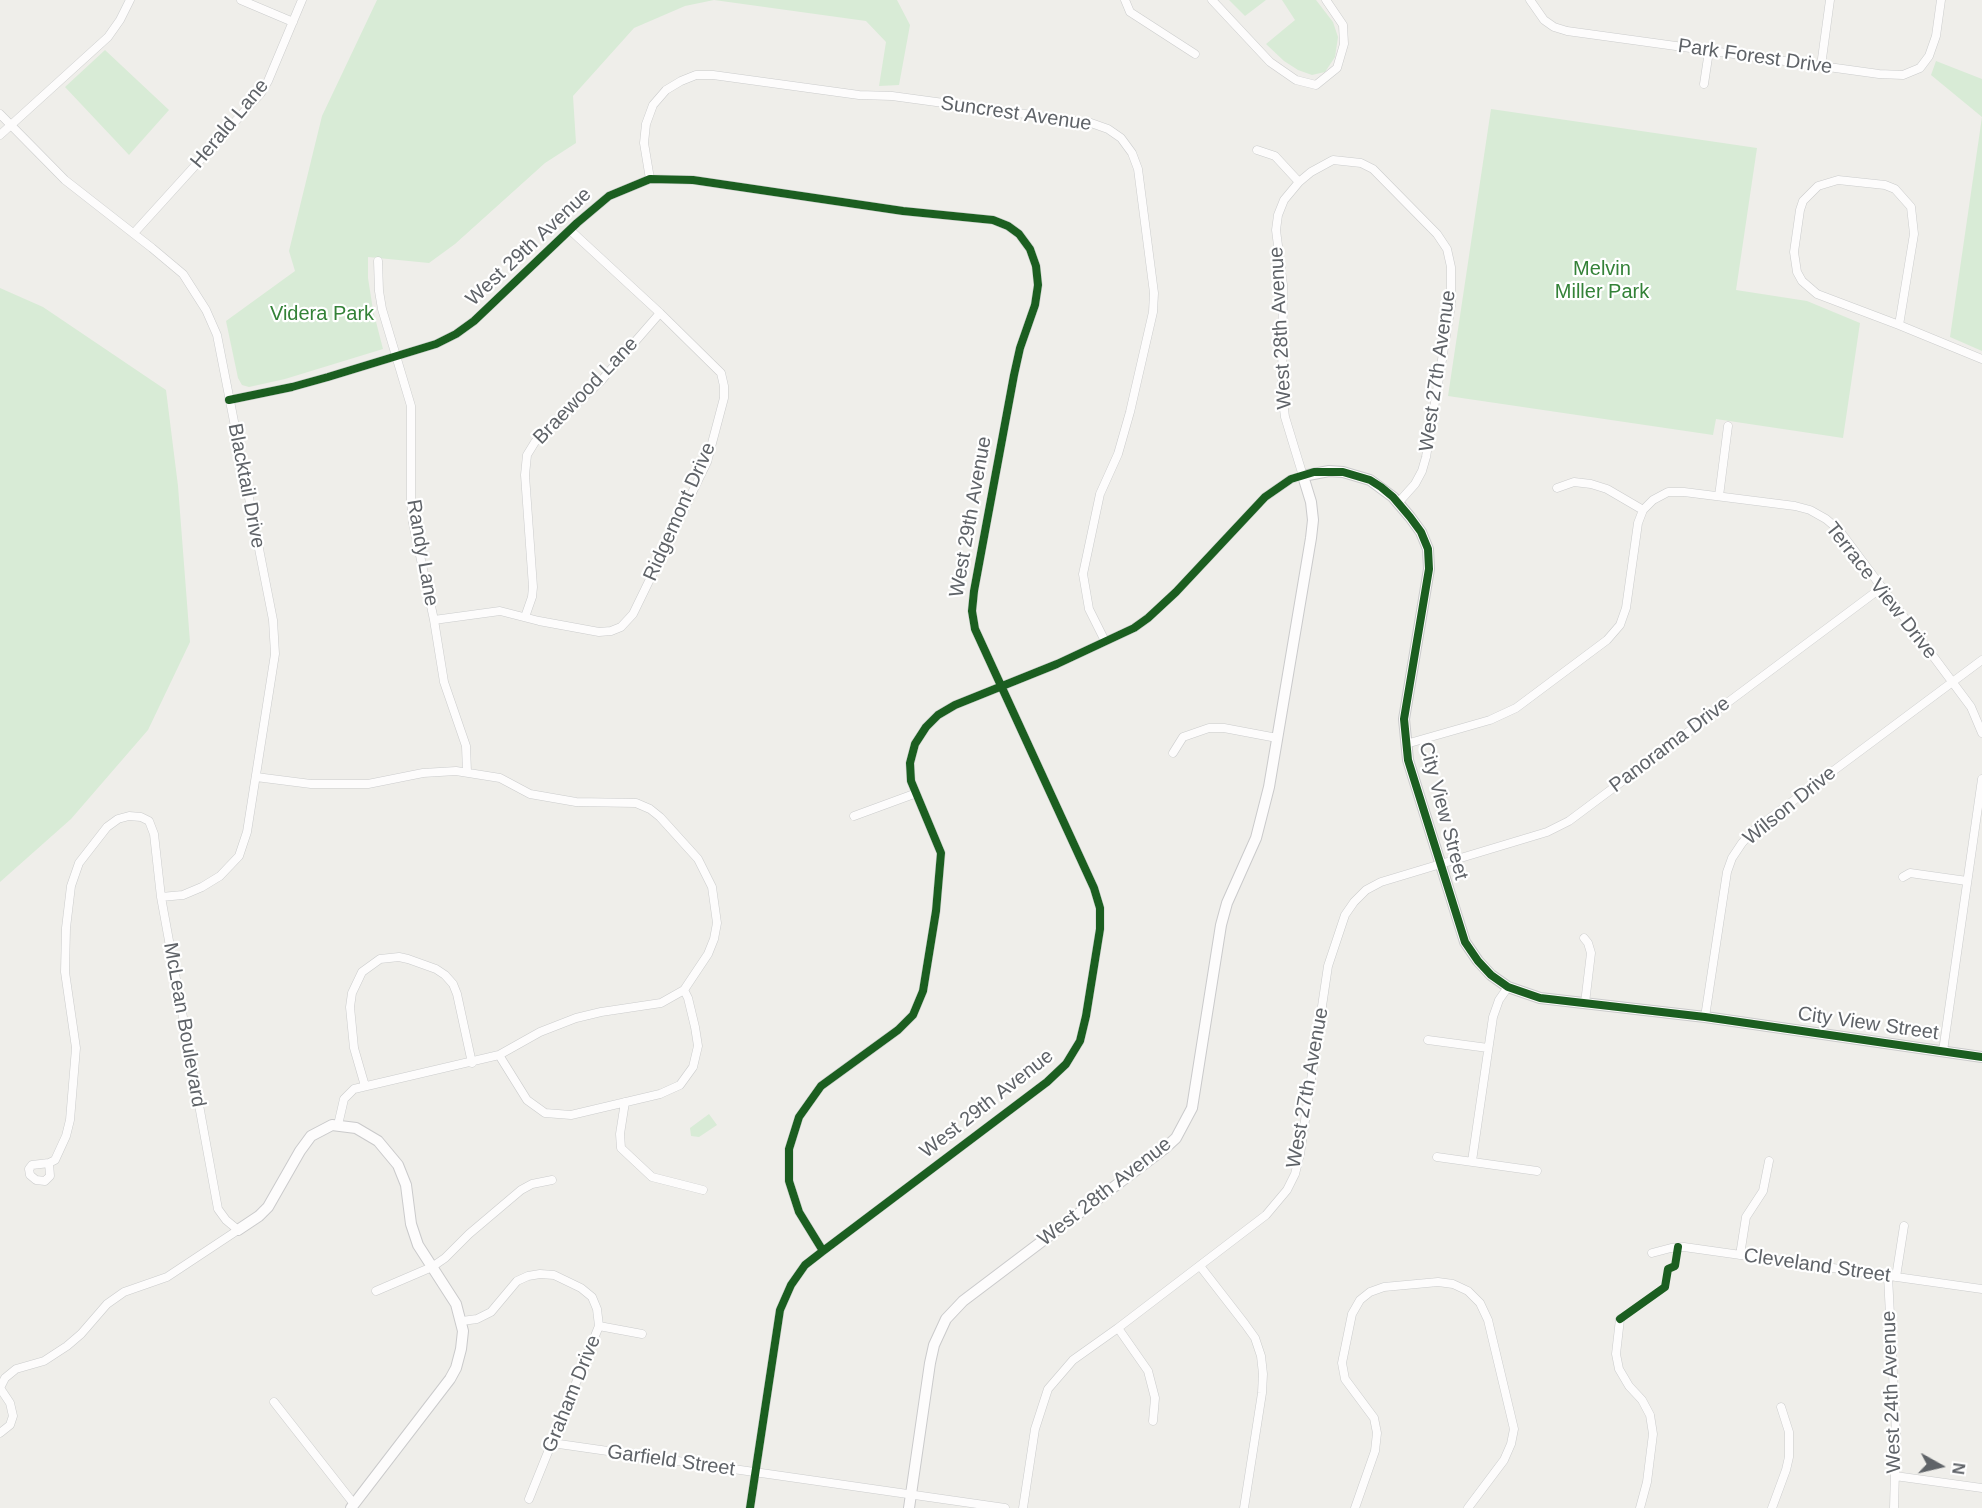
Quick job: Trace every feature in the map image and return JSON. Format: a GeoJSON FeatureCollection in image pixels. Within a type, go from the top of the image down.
{"type":"FeatureCollection","features":[{"type":"Feature","properties":{"kind":"street"},"geometry":{"type":"LineString","coordinates":[[0,135],[108,37],[130,0]]}},
{"type":"Feature","properties":{"kind":"street"},"geometry":{"type":"LineString","coordinates":[[241,0],[293,22]]}},
{"type":"Feature","properties":{"kind":"street","name":"Herald Lane"},"geometry":{"type":"LineString","coordinates":[[134,233],[261,93],[302,0]]}},
{"type":"Feature","properties":{"kind":"street"},"geometry":{"type":"LineString","coordinates":[[1125,0],[1130,12],[1195,54]]}},
{"type":"Feature","properties":{"kind":"street"},"geometry":{"type":"LineString","coordinates":[[1212,0],[1270,62],[1296,80],[1316,85],[1337,68],[1344,44],[1343,26],[1326,0]]}},
{"type":"Feature","properties":{"kind":"street","name":"Park Forest Drive"},"geometry":{"type":"LineString","coordinates":[[1530,0],[1544,20],[1554,27],[1567,31],[1891,75],[1903,75],[1920,68],[1929,56],[1936,36],[1941,0]]}},
{"type":"Feature","properties":{"kind":"street"},"geometry":{"type":"LineString","coordinates":[[1821,66],[1830,0]]}},
{"type":"Feature","properties":{"kind":"street"},"geometry":{"type":"LineString","coordinates":[[1704,84],[1709,51]]}},
{"type":"Feature","properties":{"kind":"street","name":"Suncrest Avenue"},"geometry":{"type":"LineString","coordinates":[[650,179],[644,142],[646,124],[653,105],[666,90],[696,75],[713,75],[859,95],[892,96],[1091,123],[1108,129],[1121,138],[1132,153],[1138,169],[1154,293],[1153,312],[1130,412],[1118,454],[1100,494],[1083,574],[1089,609],[1105,641]]}},
{"type":"Feature","properties":{"kind":"street","name":"Blacktail Drive"},"geometry":{"type":"LineString","coordinates":[[0,114],[65,180],[183,274],[206,310],[217,334],[276,641],[247,832],[240,856],[220,876],[202,887],[183,895],[161,897]]}},
{"type":"Feature","properties":{"kind":"street"},"geometry":{"type":"LineString","coordinates":[[1257,150],[1275,156],[1299,182]]}},
{"type":"Feature","properties":{"kind":"street","name":"West 27th Avenue"},"geometry":{"type":"LineString","coordinates":[[1284,200],[1311,172],[1333,160],[1361,163],[1373,169],[1437,234],[1447,249],[1451,267],[1451,305],[1426,457],[1415,484],[1398,503]]}},
{"type":"Feature","properties":{"kind":"street","name":"West 29th Avenue"},"geometry":{"type":"LineString","coordinates":[[229,400],[301,385],[436,344],[466,328],[609,196],[650,179],[693,180],[903,211],[993,220],[1008,226],[1019,234],[1030,249],[1036,266],[1038,285],[1035,305],[1020,348],[1014,375],[972,611],[975,629],[1094,888],[1100,908],[1100,929],[1086,1016],[1080,1041],[1066,1064],[1047,1082],[805,1265],[791,1285],[780,1310],[750,1508]]}},
{"type":"Feature","properties":{"kind":"street"},"geometry":{"type":"LineString","coordinates":[[1899,325],[1914,234],[1911,207],[1895,189],[1885,184],[1849,180],[1826,182],[1818,186],[1803,201],[1794,252],[1797,272],[1810,288],[1817,294],[1982,359]]}},
{"type":"Feature","properties":{"kind":"street","name":"West 28th Avenue"},"geometry":{"type":"LineString","coordinates":[[909,1508],[930,1363],[940,1329],[946,1319],[963,1301],[1158,1154],[1176,1138],[1185,1125],[1192,1108],[1221,925],[1227,903],[1260,827],[1312,529],[1311,502],[1285,417],[1282,394],[1284,285],[1276,230],[1278,215],[1284,200]]}},
{"type":"Feature","properties":{"kind":"street","name":"Ridgemont Drive"},"geometry":{"type":"LineString","coordinates":[[435,620],[500,611],[599,632],[616,629],[626,623],[633,614],[704,470],[712,447],[724,398],[721,373],[570,230]]}},
{"type":"Feature","properties":{"kind":"street","name":"Randy Lane"},"geometry":{"type":"LineString","coordinates":[[378,261],[380,301],[411,406],[412,512],[435,620],[447,693],[466,746],[466,772]]}},
{"type":"Feature","properties":{"kind":"street","name":"Braewood Lane"},"geometry":{"type":"LineString","coordinates":[[525,617],[533,587],[525,475],[527,455],[535,442],[600,382],[660,313]]}},
{"type":"Feature","properties":{"kind":"street"},"geometry":{"type":"LineString","coordinates":[[1719,496],[1728,426]]}},
{"type":"Feature","properties":{"kind":"street","name":"City View Street"},"geometry":{"type":"LineString","coordinates":[[823,1251],[799,1212],[789,1181],[789,1149],[799,1117],[821,1086],[898,1030],[913,1015],[923,991],[936,912],[941,853],[914,794],[911,781],[910,763],[915,744],[926,727],[938,715],[956,705],[1057,664],[1134,628],[1176,592],[1265,497],[1291,478],[1329,471],[1356,475],[1381,487],[1398,503],[1421,532],[1428,549],[1429,569],[1404,719],[1408,760],[1465,942],[1491,975],[1508,987],[1540,998],[1705,1017],[1982,1056]]}},
{"type":"Feature","properties":{"kind":"street"},"geometry":{"type":"LineString","coordinates":[[1406,744],[1490,720],[1516,708],[1607,640],[1620,625],[1626,608],[1638,523],[1643,510],[1616,493],[1592,484],[1574,482],[1557,488]]}},
{"type":"Feature","properties":{"kind":"street","name":"Terrace View Drive"},"geometry":{"type":"LineString","coordinates":[[1643,510],[1653,500],[1668,492],[1684,492],[1796,506],[1810,510],[1826,519],[1839,530],[1971,707],[1982,733]]}},
{"type":"Feature","properties":{"kind":"street","name":"Panorama Drive"},"geometry":{"type":"LineString","coordinates":[[1439,864],[1547,832],[1569,821],[1881,588]]}},
{"type":"Feature","properties":{"kind":"street","name":"Wilson Drive"},"geometry":{"type":"LineString","coordinates":[[1705,1017],[1727,873],[1732,858],[1742,843],[1754,830],[1982,660]]}},
{"type":"Feature","properties":{"kind":"street"},"geometry":{"type":"LineString","coordinates":[[1173,753],[1183,737],[1209,728],[1224,728],[1277,738]]}},
{"type":"Feature","properties":{"kind":"street"},"geometry":{"type":"LineString","coordinates":[[256,777],[311,784],[368,784],[423,773],[466,772],[500,778],[530,794],[576,802],[636,803],[650,809],[660,817],[698,859],[712,887],[717,923],[708,954],[684,990],[661,1003],[576,1018],[540,1032],[499,1055],[354,1089],[344,1099],[338,1125]]}},
{"type":"Feature","properties":{"kind":"street"},"geometry":{"type":"LineString","coordinates":[[1943,1051],[1967,881],[1979,815],[1982,779]]}},
{"type":"Feature","properties":{"kind":"street"},"geometry":{"type":"LineString","coordinates":[[854,816],[914,794]]}},
{"type":"Feature","properties":{"kind":"street","name":"McLean Boulevard"},"geometry":{"type":"LineString","coordinates":[[50,1163],[55,1160],[60,1150],[70,1120],[76,1048],[65,972],[66,928],[71,886],[80,863],[107,827],[118,819],[129,816],[141,817],[149,821],[154,834],[161,897],[218,1209],[238,1230]]}},
{"type":"Feature","properties":{"kind":"street","name":"West 27th Avenue"},"geometry":{"type":"LineString","coordinates":[[1023,1508],[1035,1429],[1048,1389],[1073,1360],[1266,1215],[1287,1190],[1295,1174],[1300,1155],[1328,966],[1345,915],[1366,890],[1381,882],[1439,864]]}},
{"type":"Feature","properties":{"kind":"street"},"geometry":{"type":"LineString","coordinates":[[1903,877],[1910,873],[1967,881]]}},
{"type":"Feature","properties":{"kind":"street"},"geometry":{"type":"LineString","coordinates":[[1584,938],[1591,953],[1585,1003]]}},
{"type":"Feature","properties":{"kind":"street"},"geometry":{"type":"LineString","coordinates":[[365,1086],[351,1030],[351,993],[362,972],[380,959],[399,957],[408,959],[436,969],[453,984],[458,994],[472,1063]]}},
{"type":"Feature","properties":{"kind":"street"},"geometry":{"type":"LineString","coordinates":[[1472,1161],[1493,1017],[1499,1000],[1508,987]]}},
{"type":"Feature","properties":{"kind":"street"},"geometry":{"type":"LineString","coordinates":[[499,1055],[526,1100],[545,1113],[571,1115],[660,1094],[680,1085],[693,1067],[698,1046],[688,998],[684,990]]}},
{"type":"Feature","properties":{"kind":"street"},"geometry":{"type":"LineString","coordinates":[[1428,1040],[1488,1048]]}},
{"type":"Feature","properties":{"kind":"street"},"geometry":{"type":"LineString","coordinates":[[625,1102],[620,1134],[621,1148],[652,1177],[703,1190]]}},
{"type":"Feature","properties":{"kind":"street"},"geometry":{"type":"LineString","coordinates":[[0,1433],[10,1425],[13,1416],[10,1403],[0,1388],[5,1378],[16,1369],[47,1359],[67,1346],[81,1334],[107,1304],[124,1292],[167,1277],[259,1216],[268,1207],[311,1136],[327,1126],[356,1128],[384,1147],[398,1165],[406,1185],[413,1233],[421,1251],[456,1304],[462,1321],[461,1349],[456,1368],[450,1379],[352,1506],[274,1402]]}},
{"type":"Feature","properties":{"kind":"street"},"geometry":{"type":"LineString","coordinates":[[1437,1157],[1537,1171]]}},
{"type":"Feature","properties":{"kind":"street"},"geometry":{"type":"LineString","coordinates":[[1740,1255],[1746,1217],[1763,1191],[1769,1161]]}},
{"type":"Feature","properties":{"kind":"street"},"geometry":{"type":"LineString","coordinates":[[376,1291],[432,1267],[521,1190],[532,1184],[552,1180]]}},
{"type":"Feature","properties":{"kind":"street","name":"West 24th Avenue"},"geometry":{"type":"LineString","coordinates":[[1894,1508],[1896,1432],[1892,1276],[1904,1226]]}},
{"type":"Feature","properties":{"kind":"street","name":"Cleveland Street"},"geometry":{"type":"LineString","coordinates":[[1652,1253],[1681,1247],[1982,1289]]}},
{"type":"Feature","properties":{"kind":"street"},"geometry":{"type":"LineString","coordinates":[[1200,1266],[1250,1331],[1261,1356],[1262,1393],[1244,1508]]}},
{"type":"Feature","properties":{"kind":"street","name":"Graham Drive"},"geometry":{"type":"LineString","coordinates":[[462,1321],[477,1319],[491,1312],[518,1281],[540,1274],[568,1281],[592,1297],[597,1309],[599,1326],[529,1499]]}},
{"type":"Feature","properties":{"kind":"street"},"geometry":{"type":"LineString","coordinates":[[1355,1508],[1375,1451],[1377,1433],[1374,1418],[1345,1379],[1342,1363],[1352,1314],[1360,1300],[1370,1292],[1384,1287],[1438,1282],[1453,1284],[1468,1291],[1480,1303],[1488,1320],[1514,1429],[1504,1460],[1468,1508]]}},
{"type":"Feature","properties":{"kind":"street"},"geometry":{"type":"LineString","coordinates":[[1620,1319],[1616,1354],[1619,1369],[1650,1415],[1653,1434],[1647,1482],[1640,1508]]}},
{"type":"Feature","properties":{"kind":"street"},"geometry":{"type":"LineString","coordinates":[[599,1326],[642,1334]]}},
{"type":"Feature","properties":{"kind":"street"},"geometry":{"type":"LineString","coordinates":[[1118,1328],[1144,1363],[1151,1380],[1155,1398],[1153,1420]]}},
{"type":"Feature","properties":{"kind":"street"},"geometry":{"type":"LineString","coordinates":[[1772,1508],[1789,1456],[1789,1432],[1781,1407]]}},
{"type":"Feature","properties":{"kind":"street","name":"Garfield Street"},"geometry":{"type":"LineString","coordinates":[[552,1443],[1005,1508]]}},
{"type":"Feature","properties":{"kind":"street"},"geometry":{"type":"LineString","coordinates":[[1895,1476],[1982,1488]]}},
{"type":"Feature","properties":{"kind":"green space","name":"Videra Park"},"geometry":{"type":"Polygon","coordinates":[[[377,0],[714,0],[685,6],[634,28],[573,96],[576,143],[545,163],[455,244],[429,263],[368,257],[368,278],[373,310],[383,349],[285,379],[249,387],[242,385],[238,378],[226,321],[295,271],[289,251],[322,116],[377,0]]]}},
{"type":"Feature","properties":{"kind":"green space"},"geometry":{"type":"Polygon","coordinates":[[[714,0],[897,0],[910,25],[899,85],[879,86],[886,42],[866,21],[714,0]]]}},
{"type":"Feature","properties":{"kind":"green space"},"geometry":{"type":"Polygon","coordinates":[[[1229,0],[1266,0],[1245,16],[1229,0]]]}},
{"type":"Feature","properties":{"kind":"green space"},"geometry":{"type":"Polygon","coordinates":[[[1282,0],[1316,0],[1333,22],[1338,37],[1335,57],[1325,72],[1312,75],[1298,70],[1284,61],[1266,44],[1295,20],[1282,0]]]}},
{"type":"Feature","properties":{"kind":"green space"},"geometry":{"type":"Polygon","coordinates":[[[105,50],[169,110],[129,155],[65,87],[105,50]]]}},
{"type":"Feature","properties":{"kind":"green space"},"geometry":{"type":"Polygon","coordinates":[[[1936,61],[1982,79],[1982,117],[1931,75],[1936,61]]]}},
{"type":"Feature","properties":{"kind":"green space","name":"Melvin Miller Park"},"geometry":{"type":"Polygon","coordinates":[[[1491,109],[1757,148],[1736,290],[1807,301],[1860,323],[1843,438],[1716,419],[1713,435],[1448,396],[1491,109]]]}},
{"type":"Feature","properties":{"kind":"green space"},"geometry":{"type":"Polygon","coordinates":[[[1982,117],[1982,351],[1950,337],[1982,117]]]}},
{"type":"Feature","properties":{"kind":"green space"},"geometry":{"type":"Polygon","coordinates":[[[0,288],[43,307],[166,390],[178,486],[190,642],[148,730],[71,819],[0,882],[0,288]]]}},
{"type":"Feature","properties":{"kind":"green space"},"geometry":{"type":"Polygon","coordinates":[[[709,1114],[717,1125],[699,1137],[691,1136],[690,1128],[709,1114]]]}},
{"type":"Feature","properties":{"kind":"cycle path"},"geometry":{"type":"LineString","coordinates":[[229,400],[328,377],[436,344],[456,334],[474,321],[577,223],[609,196],[650,179],[693,180],[903,211],[993,220],[1008,226],[1019,234],[1030,249],[1036,266],[1038,285],[1035,305],[1020,348],[1014,375],[972,611],[975,629],[1094,888],[1100,908],[1100,929],[1086,1016],[1080,1041],[1066,1064],[1047,1082],[805,1265],[791,1285],[780,1310],[750,1508]]}},
{"type":"Feature","properties":{"kind":"cycle path"},"geometry":{"type":"LineString","coordinates":[[823,1251],[799,1212],[789,1181],[789,1149],[799,1117],[821,1086],[898,1030],[913,1015],[923,991],[936,911],[941,853],[911,781],[910,763],[915,744],[926,727],[938,715],[955,705],[1057,664],[1134,628],[1176,592],[1265,497],[1291,479],[1314,472],[1343,472],[1370,480],[1381,487],[1410,517],[1421,532],[1428,549],[1429,569],[1404,719],[1408,760],[1465,942],[1491,975],[1508,987],[1540,998],[1705,1017],[1982,1057]]}},
{"type":"Feature","properties":{"kind":"cycle path"},"geometry":{"type":"LineString","coordinates":[[1620,1319],[1665,1287],[1668,1269],[1675,1266],[1678,1247]]}}]}
